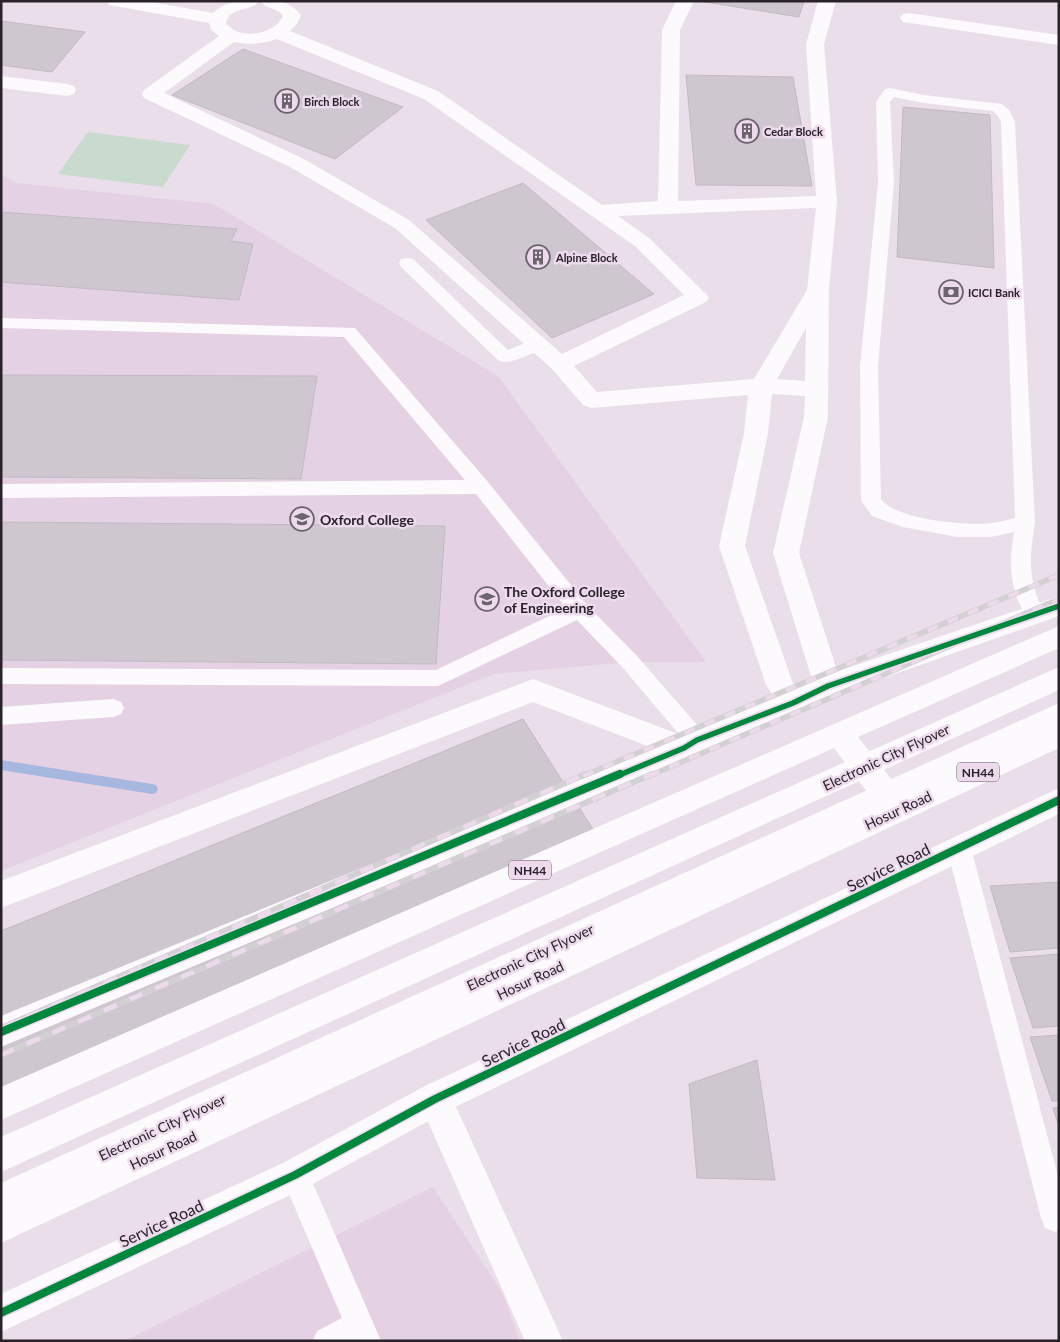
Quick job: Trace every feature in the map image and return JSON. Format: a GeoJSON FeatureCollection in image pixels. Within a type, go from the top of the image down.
{"type":"FeatureCollection","features":[{"type":"Feature","properties":{"kind":"main road"},"geometry":{"type":"LineString","coordinates":[[115,1],[217,19]]}},
{"type":"Feature","properties":{"kind":"main road"},"geometry":{"type":"LineString","coordinates":[[243,2],[221,13],[217,19],[217,26],[231,36],[256,38],[279,33],[292,22],[292,4],[268,1]]}},
{"type":"Feature","properties":{"kind":"main road"},"geometry":{"type":"LineString","coordinates":[[668,207],[671,30],[685,1]]}},
{"type":"Feature","properties":{"kind":"main road"},"geometry":{"type":"LineString","coordinates":[[827,1],[815,44],[827,202],[818,289],[816,417],[786,553],[828,686]]}},
{"type":"Feature","properties":{"kind":"main road"},"geometry":{"type":"LineString","coordinates":[[910,18],[1059,40]]}},
{"type":"Feature","properties":{"kind":"main road"},"geometry":{"type":"LineString","coordinates":[[279,33],[431,95],[642,242],[698,297],[560,364]]}},
{"type":"Feature","properties":{"kind":"main road"},"geometry":{"type":"LineString","coordinates":[[231,36],[151,94],[297,163],[402,224],[560,364],[591,400],[761,386],[816,389]]}},
{"type":"Feature","properties":{"kind":"main road"},"geometry":{"type":"LineString","coordinates":[[1,82],[67,90]]}},
{"type":"Feature","properties":{"kind":"main road"},"geometry":{"type":"LineString","coordinates":[[596,211],[827,202]]}},
{"type":"Feature","properties":{"kind":"main road"},"geometry":{"type":"LineString","coordinates":[[793,703],[780,685],[734,553],[756,433],[761,386],[818,289]]}},
{"type":"Feature","properties":{"kind":"main road"},"geometry":{"type":"LineString","coordinates":[[1,1032],[793,703],[828,686],[1046,610]]}},
{"type":"Feature","properties":{"kind":"main road","name":"NH44"},"geometry":{"type":"LineString","coordinates":[[1,1104],[1059,636]]}},
{"type":"Feature","properties":{"kind":"main road","name":"Electronic City Flyover"},"geometry":{"type":"LineString","coordinates":[[1,1154],[1059,678]]}},
{"type":"Feature","properties":{"kind":"main road"},"geometry":{"type":"LineString","coordinates":[[1,895],[533,690],[691,744]]}},
{"type":"Feature","properties":{"kind":"main road","name":"Electronic City Flyover"},"geometry":{"type":"LineString","coordinates":[[1,1201],[1059,714]]}},
{"type":"Feature","properties":{"kind":"main road"},"geometry":{"type":"LineString","coordinates":[[838,734],[898,810]]}},
{"type":"Feature","properties":{"kind":"main road","name":"Hosur Road"},"geometry":{"type":"LineString","coordinates":[[1,1225],[1059,735]]}},
{"type":"Feature","properties":{"kind":"main road","name":"Service Road"},"geometry":{"type":"LineString","coordinates":[[1,1313],[294,1175],[434,1099],[1059,800]]}},
{"type":"Feature","properties":{"kind":"main road"},"geometry":{"type":"LineString","coordinates":[[434,1099],[544,1341]]}},
{"type":"Feature","properties":{"kind":"lane"},"geometry":{"type":"LineString","coordinates":[[1025,523],[991,530],[958,530],[903,520],[879,511],[870,500],[869,366],[886,183],[883,102],[890,92],[924,99],[997,107],[1005,114],[1008,132],[1025,523],[1018,568],[1022,588],[1046,610]]}},
{"type":"Feature","properties":{"kind":"lane"},"geometry":{"type":"LineString","coordinates":[[407,263],[505,358],[538,344]]}},
{"type":"Feature","properties":{"kind":"lane"},"geometry":{"type":"LineString","coordinates":[[1,322],[349,332],[481,487],[580,610],[630,662],[691,744]]}},
{"type":"Feature","properties":{"kind":"lane"},"geometry":{"type":"LineString","coordinates":[[1,491],[481,487]]}},
{"type":"Feature","properties":{"kind":"lane"},"geometry":{"type":"LineString","coordinates":[[1,676],[438,678],[580,610]]}},
{"type":"Feature","properties":{"kind":"lane"},"geometry":{"type":"LineString","coordinates":[[1,716],[113,708]]}},
{"type":"Feature","properties":{"kind":"lane"},"geometry":{"type":"LineString","coordinates":[[959,848],[1055,1218]]}},
{"type":"Feature","properties":{"kind":"lane"},"geometry":{"type":"LineString","coordinates":[[294,1175],[363,1332],[326,1341]]}},
{"type":"Feature","properties":{"kind":"shaded area","name":"Oxford College"},"geometry":{"type":"Polygon","coordinates":[[[1,175],[17,183],[214,204],[498,376],[706,662],[630,662],[494,674],[1,871],[1,175]]]}},
{"type":"Feature","properties":{"kind":"shaded area"},"geometry":{"type":"Polygon","coordinates":[[[433,1187],[503,1294],[520,1341],[125,1341],[433,1187]]]}},
{"type":"Feature","properties":{"kind":"green space"},"geometry":{"type":"Polygon","coordinates":[[[88,132],[190,145],[163,187],[58,174],[88,132]]]}},
{"type":"Feature","properties":{"kind":"building"},"geometry":{"type":"Polygon","coordinates":[[[699,1],[804,1],[799,17],[699,1]]]}},
{"type":"Feature","properties":{"kind":"building"},"geometry":{"type":"Polygon","coordinates":[[[1,21],[85,32],[52,72],[1,65],[1,21]]]}},
{"type":"Feature","properties":{"kind":"building","name":"Birch Block"},"geometry":{"type":"Polygon","coordinates":[[[243,49],[403,107],[335,159],[172,95],[243,49]]]}},
{"type":"Feature","properties":{"kind":"building","name":"Cedar Block"},"geometry":{"type":"Polygon","coordinates":[[[686,75],[793,77],[812,186],[696,185],[686,75]]]}},
{"type":"Feature","properties":{"kind":"building"},"geometry":{"type":"Polygon","coordinates":[[[903,107],[990,115],[994,268],[897,257],[903,107]]]}},
{"type":"Feature","properties":{"kind":"building","name":"Alpine Block"},"geometry":{"type":"Polygon","coordinates":[[[523,183],[654,294],[552,338],[426,220],[523,183]]]}},
{"type":"Feature","properties":{"kind":"building"},"geometry":{"type":"Polygon","coordinates":[[[1,212],[237,229],[231,241],[253,244],[239,300],[1,282],[1,212]]]}},
{"type":"Feature","properties":{"kind":"building"},"geometry":{"type":"Polygon","coordinates":[[[1,375],[317,376],[301,479],[1,477],[1,375]]]}},
{"type":"Feature","properties":{"kind":"building"},"geometry":{"type":"Polygon","coordinates":[[[1,522],[445,526],[436,664],[1,660],[1,522]]]}},
{"type":"Feature","properties":{"kind":"building"},"geometry":{"type":"Polygon","coordinates":[[[523,719],[596,834],[1,1096],[1,931],[523,719]]]}},
{"type":"Feature","properties":{"kind":"building"},"geometry":{"type":"Polygon","coordinates":[[[1059,882],[1059,948],[1010,952],[990,886],[1059,882]]]}},
{"type":"Feature","properties":{"kind":"building"},"geometry":{"type":"Polygon","coordinates":[[[1059,954],[1059,1026],[1033,1028],[1010,958],[1059,954]]]}},
{"type":"Feature","properties":{"kind":"building"},"geometry":{"type":"Polygon","coordinates":[[[1059,1035],[1059,1101],[1052,1101],[1030,1037],[1059,1035]]]}},
{"type":"Feature","properties":{"kind":"building"},"geometry":{"type":"Polygon","coordinates":[[[757,1060],[775,1180],[697,1178],[689,1084],[757,1060]]]}},
{"type":"Feature","properties":{"kind":"building"},"geometry":{"type":"Polygon","coordinates":[[[1059,1107],[1059,1127],[1053,1108],[1059,1107]]]}},
{"type":"Feature","properties":{"kind":"waterway"},"geometry":{"type":"LineString","coordinates":[[1,765],[152,789]]}},
{"type":"Feature","properties":{"kind":"railway"},"geometry":{"type":"LineString","coordinates":[[583,776],[1059,575]]}},
{"type":"Feature","properties":{"kind":"railway"},"geometry":{"type":"LineString","coordinates":[[649,776],[1059,599]]}},
{"type":"Feature","properties":{"kind":"railway"},"geometry":{"type":"LineString","coordinates":[[1,1028],[586,774]]}},
{"type":"Feature","properties":{"kind":"railway"},"geometry":{"type":"LineString","coordinates":[[1,1055],[652,774]]}},
{"type":"Feature","properties":{"kind":"cycle path"},"geometry":{"type":"LineString","coordinates":[[1,1032],[684,748],[697,740],[793,703],[828,686],[1059,606]]}},
{"type":"Feature","properties":{"kind":"cycle path"},"geometry":{"type":"LineString","coordinates":[[1,1313],[295,1175],[435,1099],[1059,800]]}},
{"type":"Feature","properties":{"kind":"place","name":"Birch Block"},"geometry":{"type":"Point","coordinates":[287,101]}},
{"type":"Feature","properties":{"kind":"place","name":"Cedar Block"},"geometry":{"type":"Point","coordinates":[747,131]}},
{"type":"Feature","properties":{"kind":"place","name":"Alpine Block"},"geometry":{"type":"Point","coordinates":[538,257]}},
{"type":"Feature","properties":{"kind":"place","name":"ICICI Bank"},"geometry":{"type":"Point","coordinates":[951,292]}},
{"type":"Feature","properties":{"kind":"place","name":"Oxford College"},"geometry":{"type":"Point","coordinates":[302,519]}},
{"type":"Feature","properties":{"kind":"place","name":"The Oxford College of Engineering"},"geometry":{"type":"Point","coordinates":[487,599]}}]}
